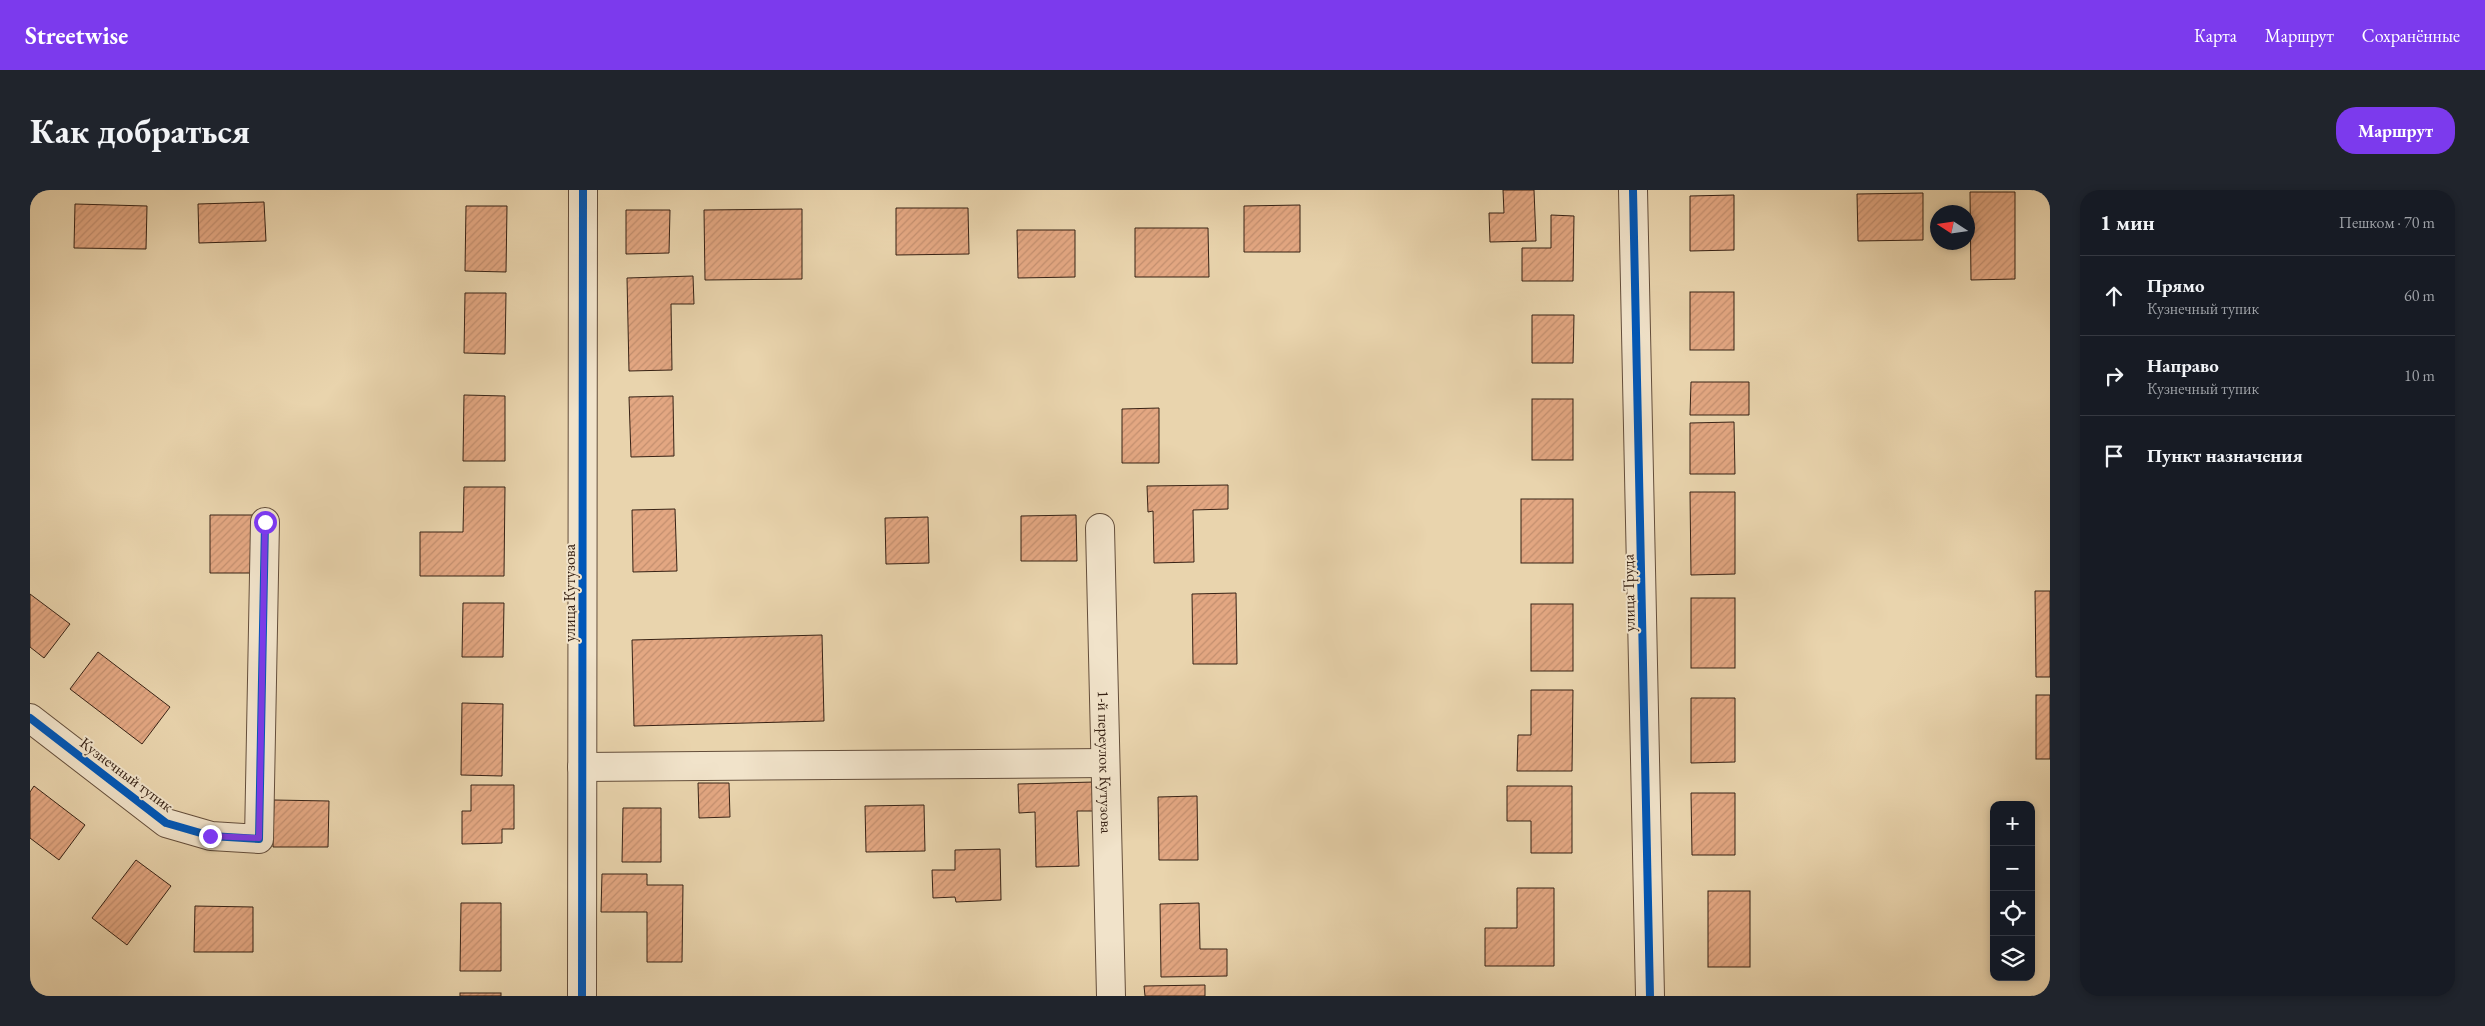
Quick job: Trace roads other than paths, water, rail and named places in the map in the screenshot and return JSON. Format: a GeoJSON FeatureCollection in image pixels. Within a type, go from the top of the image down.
{"type":"FeatureCollection","features":[{"type":"Feature","properties":{"kind":"street","name":"улица Кутузова"},"geometry":{"type":"LineString","coordinates":[[582,996],[583,190]]}},
{"type":"Feature","properties":{"kind":"street","name":"улица Труда"},"geometry":{"type":"LineString","coordinates":[[1633,190],[1650,996]]}},
{"type":"Feature","properties":{"kind":"street","name":"Кузнечный тупик"},"geometry":{"type":"LineString","coordinates":[[30,718],[166,823],[210,836],[259,838],[265,522]]}},
{"type":"Feature","properties":{"kind":"street","name":"1-й переулок Кутузова"},"geometry":{"type":"LineString","coordinates":[[1100,528],[1111,996]]}},
{"type":"Feature","properties":{"kind":"street"},"geometry":{"type":"LineString","coordinates":[[582,767],[1105,763]]}}]}
